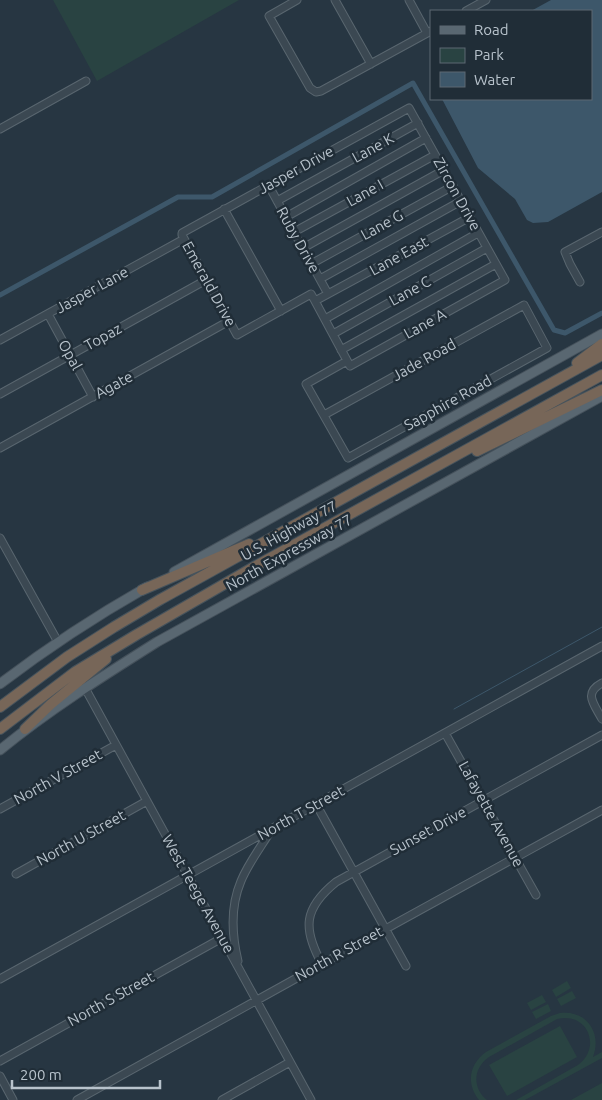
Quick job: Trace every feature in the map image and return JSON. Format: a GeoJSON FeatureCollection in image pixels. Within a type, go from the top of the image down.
{"type":"FeatureCollection","features":[{"type":"Feature","properties":{"kind":"highway"},"geometry":{"type":"LineString","coordinates":[[493,416],[577,363],[602,344]]}},
{"type":"Feature","properties":{"kind":"highway","name":"U.S. Highway 77"},"geometry":{"type":"LineString","coordinates":[[0,707],[67,657],[170,594],[602,355]]}},
{"type":"Feature","properties":{"kind":"highway","name":"U.S. Highway 77"},"geometry":{"type":"LineString","coordinates":[[0,729],[75,672],[136,635],[254,567],[602,375]]}},
{"type":"Feature","properties":{"kind":"highway"},"geometry":{"type":"LineString","coordinates":[[399,487],[602,390]]}},
{"type":"Feature","properties":{"kind":"highway"},"geometry":{"type":"LineString","coordinates":[[142,590],[259,539],[342,499]]}},
{"type":"Feature","properties":{"kind":"highway"},"geometry":{"type":"LineString","coordinates":[[26,729],[50,704],[136,635]]}},
{"type":"Feature","properties":{"kind":"main road"},"geometry":{"type":"LineString","coordinates":[[0,684],[100,614],[602,334]]}},
{"type":"Feature","properties":{"kind":"main road","name":"North Expressway 77"},"geometry":{"type":"LineString","coordinates":[[0,750],[26,729],[85,688],[157,642],[602,396]]}},
{"type":"Feature","properties":{"kind":"street"},"geometry":{"type":"LineString","coordinates":[[297,0],[269,16],[310,88],[316,92],[429,32],[409,0]]}},
{"type":"Feature","properties":{"kind":"street"},"geometry":{"type":"LineString","coordinates":[[335,0],[371,64]]}},
{"type":"Feature","properties":{"kind":"street"},"geometry":{"type":"LineString","coordinates":[[468,10],[483,1]]}},
{"type":"Feature","properties":{"kind":"street"},"geometry":{"type":"LineString","coordinates":[[0,129],[86,81]]}},
{"type":"Feature","properties":{"kind":"street","name":"Zircon Drive"},"geometry":{"type":"LineString","coordinates":[[409,108],[505,280]]}},
{"type":"Feature","properties":{"kind":"street","name":"Jasper Drive"},"geometry":{"type":"LineString","coordinates":[[183,236],[224,209],[409,108]]}},
{"type":"Feature","properties":{"kind":"street","name":"Lane K"},"geometry":{"type":"LineString","coordinates":[[277,201],[418,123]]}},
{"type":"Feature","properties":{"kind":"street"},"geometry":{"type":"LineString","coordinates":[[286,217],[426,138]]}},
{"type":"Feature","properties":{"kind":"street","name":"Lane I"},"geometry":{"type":"LineString","coordinates":[[294,232],[435,155]]}},
{"type":"Feature","properties":{"kind":"street"},"geometry":{"type":"LineString","coordinates":[[303,248],[444,170]]}},
{"type":"Feature","properties":{"kind":"street","name":"Ruby Drive"},"geometry":{"type":"LineString","coordinates":[[269,186],[328,294]]}},
{"type":"Feature","properties":{"kind":"street","name":"Lane G"},"geometry":{"type":"LineString","coordinates":[[311,264],[452,186]]}},
{"type":"Feature","properties":{"kind":"street"},"geometry":{"type":"LineString","coordinates":[[320,279],[461,201]]}},
{"type":"Feature","properties":{"kind":"street"},"geometry":{"type":"LineString","coordinates":[[224,209],[281,311],[311,294],[348,361],[306,384],[324,416]]}},
{"type":"Feature","properties":{"kind":"street","name":"Lane East"},"geometry":{"type":"LineString","coordinates":[[315,302],[470,217]]}},
{"type":"Feature","properties":{"kind":"street"},"geometry":{"type":"LineString","coordinates":[[580,282],[566,252],[602,232]]}},
{"type":"Feature","properties":{"kind":"street"},"geometry":{"type":"LineString","coordinates":[[325,319],[478,233]]}},
{"type":"Feature","properties":{"kind":"street","name":"Emerald Drive"},"geometry":{"type":"LineString","coordinates":[[183,236],[237,335],[281,311]]}},
{"type":"Feature","properties":{"kind":"street","name":"Jasper Lane"},"geometry":{"type":"LineString","coordinates":[[0,340],[183,236]]}},
{"type":"Feature","properties":{"kind":"street","name":"Lane C"},"geometry":{"type":"LineString","coordinates":[[333,334],[487,248]]}},
{"type":"Feature","properties":{"kind":"street"},"geometry":{"type":"LineString","coordinates":[[341,350],[496,264]]}},
{"type":"Feature","properties":{"kind":"street","name":"Topaz"},"geometry":{"type":"LineString","coordinates":[[0,394],[206,280]]}},
{"type":"Feature","properties":{"kind":"street","name":"Lane A"},"geometry":{"type":"LineString","coordinates":[[348,361],[350,366],[505,280]]}},
{"type":"Feature","properties":{"kind":"street","name":"Jade Road"},"geometry":{"type":"LineString","coordinates":[[324,416],[524,305],[547,348]]}},
{"type":"Feature","properties":{"kind":"street","name":"Opal"},"geometry":{"type":"LineString","coordinates":[[48,314],[93,397]]}},
{"type":"Feature","properties":{"kind":"street","name":"Agate"},"geometry":{"type":"LineString","coordinates":[[0,448],[228,321]]}},
{"type":"Feature","properties":{"kind":"street","name":"Sapphire Road"},"geometry":{"type":"LineString","coordinates":[[324,416],[348,458],[547,348]]}},
{"type":"Feature","properties":{"kind":"street"},"geometry":{"type":"LineString","coordinates":[[0,538],[58,642]]}},
{"type":"Feature","properties":{"kind":"street","name":"North T Street"},"geometry":{"type":"LineString","coordinates":[[0,979],[602,646]]}},
{"type":"Feature","properties":{"kind":"street"},"geometry":{"type":"LineString","coordinates":[[602,683],[595,687],[591,695],[593,703],[602,719]]}},
{"type":"Feature","properties":{"kind":"street","name":"West Teege Avenue"},"geometry":{"type":"LineString","coordinates":[[85,688],[311,1100]]}},
{"type":"Feature","properties":{"kind":"street","name":"Lafayette Avenue"},"geometry":{"type":"LineString","coordinates":[[445,733],[536,895]]}},
{"type":"Feature","properties":{"kind":"street","name":"Sunset Drive"},"geometry":{"type":"LineString","coordinates":[[322,964],[310,936],[311,912],[324,892],[336,882],[602,735]]}},
{"type":"Feature","properties":{"kind":"street","name":"North V Street"},"geometry":{"type":"LineString","coordinates":[[0,809],[116,745]]}},
{"type":"Feature","properties":{"kind":"street","name":"North U Street"},"geometry":{"type":"LineString","coordinates":[[16,874],[146,801]]}},
{"type":"Feature","properties":{"kind":"street"},"geometry":{"type":"LineString","coordinates":[[316,804],[406,966]]}},
{"type":"Feature","properties":{"kind":"street","name":"North R Street"},"geometry":{"type":"LineString","coordinates":[[77,1100],[602,810]]}},
{"type":"Feature","properties":{"kind":"street"},"geometry":{"type":"LineString","coordinates":[[240,972],[234,946],[233,928],[240,882],[272,829]]}},
{"type":"Feature","properties":{"kind":"street","name":"North S Street"},"geometry":{"type":"LineString","coordinates":[[0,1061],[222,938]]}},
{"type":"Feature","properties":{"kind":"street"},"geometry":{"type":"LineString","coordinates":[[222,1100],[290,1062]]}},
{"type":"Feature","properties":{"kind":"street"},"geometry":{"type":"LineString","coordinates":[[0,1076],[14,1100]]}},
{"type":"Feature","properties":{"kind":"green space"},"geometry":{"type":"Polygon","coordinates":[[[53,0],[239,0],[97,81],[53,0]]]}},
{"type":"Feature","properties":{"kind":"green space"},"geometry":{"type":"Polygon","coordinates":[[[567,981],[571,988],[556,997],[552,990],[567,981]]]}},
{"type":"Feature","properties":{"kind":"green space"},"geometry":{"type":"Polygon","coordinates":[[[572,991],[576,998],[561,1006],[557,999],[572,991]]]}},
{"type":"Feature","properties":{"kind":"green space"},"geometry":{"type":"Polygon","coordinates":[[[542,995],[546,1002],[531,1010],[527,1003],[542,995]]]}},
{"type":"Feature","properties":{"kind":"green space"},"geometry":{"type":"Polygon","coordinates":[[[548,1004],[551,1011],[536,1019],[532,1012],[548,1004]]]}},
{"type":"Feature","properties":{"kind":"green space"},"geometry":{"type":"Polygon","coordinates":[[[560,1013],[570,1013],[585,1019],[594,1032],[595,1048],[593,1057],[602,1052],[602,1058],[525,1100],[516,1100],[578,1065],[585,1058],[589,1050],[590,1041],[584,1026],[577,1020],[568,1018],[557,1019],[489,1057],[484,1062],[477,1072],[476,1078],[479,1090],[487,1100],[479,1100],[472,1087],[471,1075],[480,1057],[551,1016],[560,1013]]]}},
{"type":"Feature","properties":{"kind":"green space"},"geometry":{"type":"Polygon","coordinates":[[[560,1026],[577,1057],[507,1096],[489,1065],[560,1026]]]}},
{"type":"Feature","properties":{"kind":"green space"},"geometry":{"type":"Polygon","coordinates":[[[602,1083],[602,1100],[571,1100],[602,1083]]]}},
{"type":"Feature","properties":{"kind":"water"},"geometry":{"type":"Polygon","coordinates":[[[551,0],[602,0],[602,192],[548,222],[533,223],[527,220],[515,199],[478,168],[443,100],[592,100],[592,10],[533,10],[551,0]]]}},
{"type":"Feature","properties":{"kind":"waterway"},"geometry":{"type":"LineString","coordinates":[[0,295],[178,197],[212,197],[413,83],[554,330],[565,333],[602,313]]}},
{"type":"Feature","properties":{"kind":"waterway"},"geometry":{"type":"LineString","coordinates":[[454,709],[602,627]]}}]}
